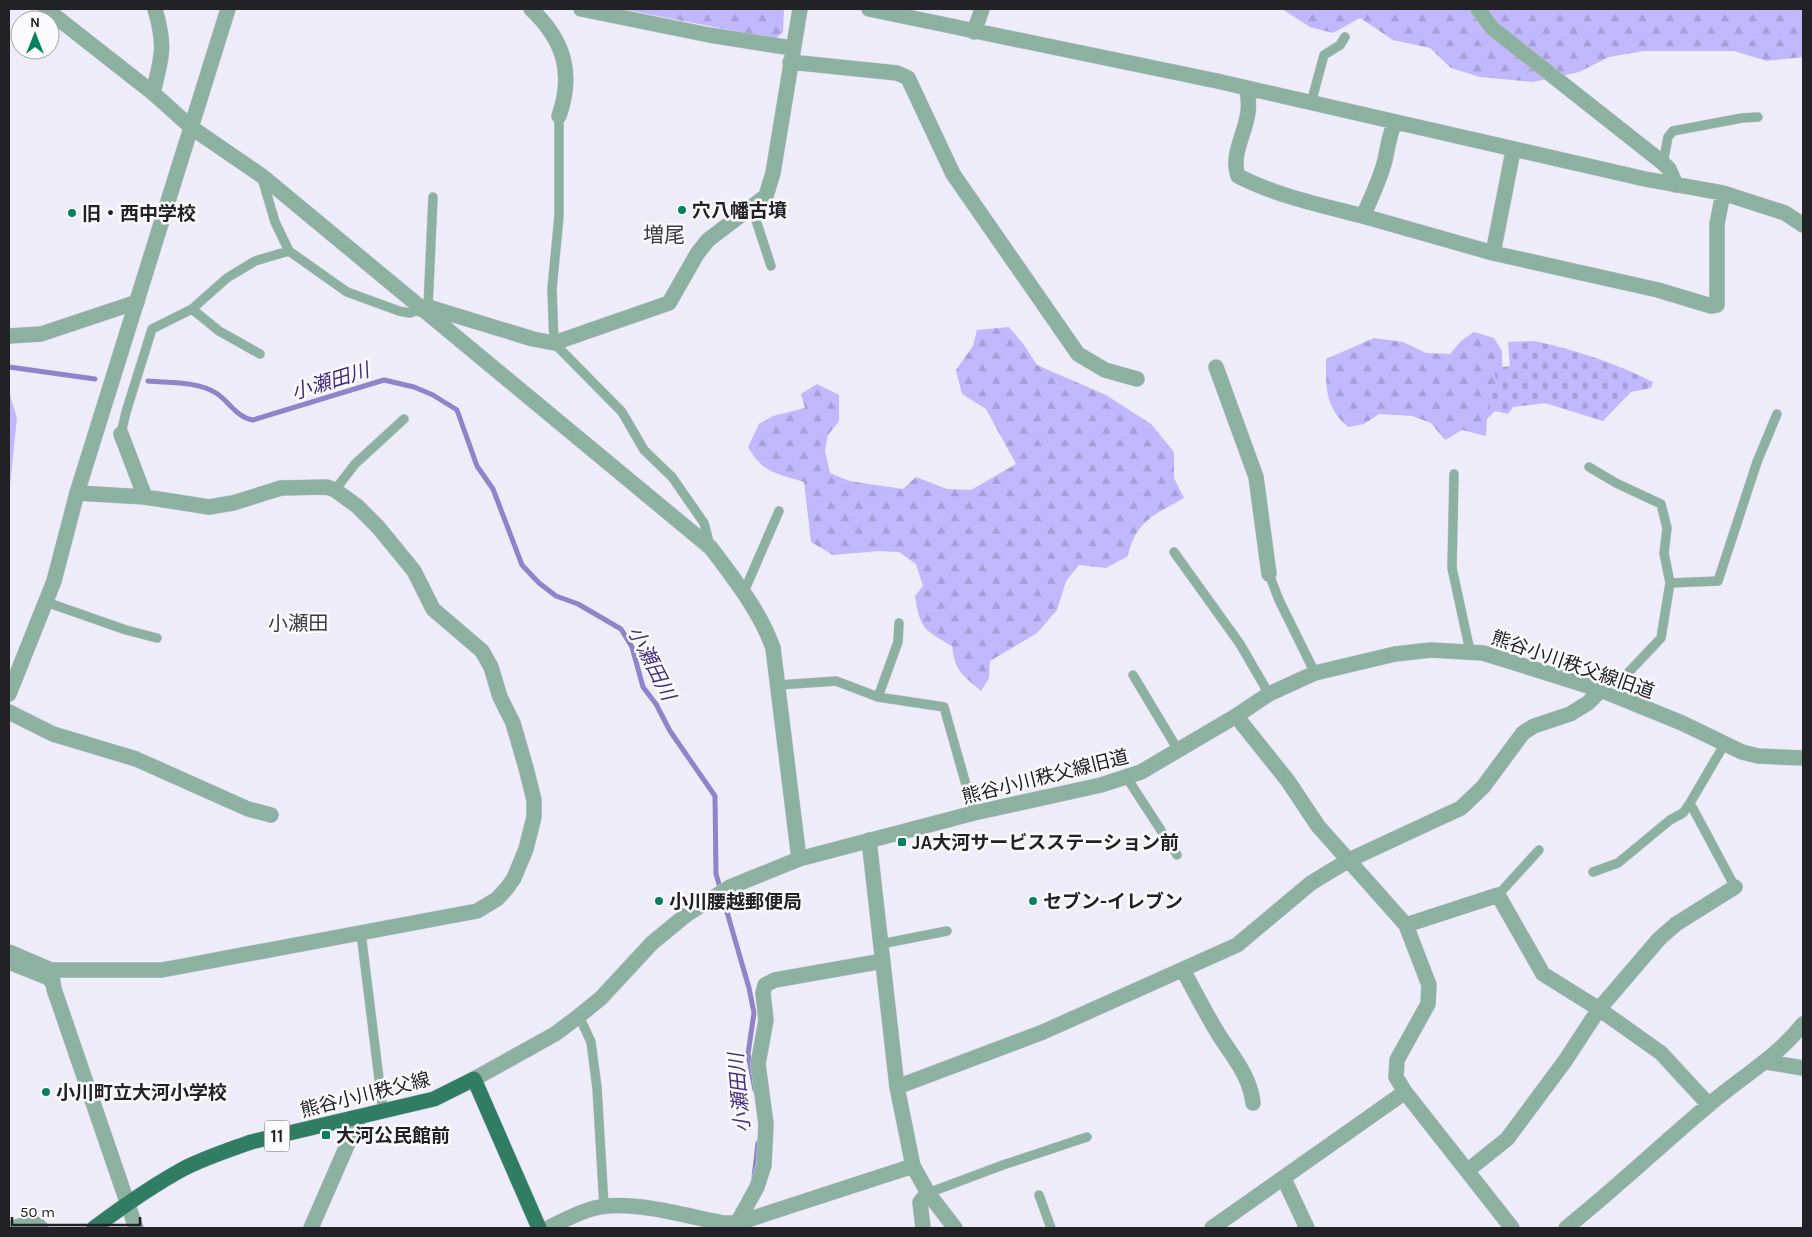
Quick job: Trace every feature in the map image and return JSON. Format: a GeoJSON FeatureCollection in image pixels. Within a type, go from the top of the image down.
{"type":"FeatureCollection","features":[{"type":"Feature","properties":{"kind":"main road","name":"熊谷小川秩父線"},"geometry":{"type":"LineString","coordinates":[[94,1228],[127,1203],[184,1168],[244,1145],[434,1099],[474,1079]]}},
{"type":"Feature","properties":{"kind":"main road"},"geometry":{"type":"LineString","coordinates":[[474,1079],[539,1228]]}},
{"type":"Feature","properties":{"kind":"street"},"geometry":{"type":"LineString","coordinates":[[46,9],[153,94],[192,128],[262,176],[424,308],[711,548],[767,631],[773,648],[799,859]]}},
{"type":"Feature","properties":{"kind":"street"},"geometry":{"type":"LineString","coordinates":[[153,94],[163,54],[161,29],[155,9]]}},
{"type":"Feature","properties":{"kind":"street"},"geometry":{"type":"LineString","coordinates":[[9,694],[54,581],[77,493],[228,9]]}},
{"type":"Feature","properties":{"kind":"street"},"geometry":{"type":"LineString","coordinates":[[532,9],[541,18],[563,53],[568,78],[566,96],[559,116]]}},
{"type":"Feature","properties":{"kind":"street"},"geometry":{"type":"LineString","coordinates":[[581,9],[708,35],[791,55],[897,73],[908,78],[953,174],[1078,354],[1105,370],[1137,379]]}},
{"type":"Feature","properties":{"kind":"street"},"geometry":{"type":"LineString","coordinates":[[424,308],[554,343],[670,303],[697,254],[708,240],[766,196],[773,173],[800,9]]}},
{"type":"Feature","properties":{"kind":"street"},"geometry":{"type":"LineString","coordinates":[[869,9],[912,14],[974,32],[1246,88],[1513,151],[1676,185],[1724,193],[1785,213],[1803,225]]}},
{"type":"Feature","properties":{"kind":"street"},"geometry":{"type":"LineString","coordinates":[[974,32],[982,9]]}},
{"type":"Feature","properties":{"kind":"street"},"geometry":{"type":"LineString","coordinates":[[1478,9],[1492,28],[1663,163],[1669,169],[1676,185]]}},
{"type":"Feature","properties":{"kind":"street"},"geometry":{"type":"LineString","coordinates":[[1246,88],[1250,108],[1234,166],[1238,176],[1260,187],[1302,201],[1363,216],[1493,253],[1619,280],[1711,306],[1717,305],[1717,224],[1724,193]]}},
{"type":"Feature","properties":{"kind":"street"},"geometry":{"type":"LineString","coordinates":[[1363,216],[1378,182],[1385,161],[1390,133],[1395,122]]}},
{"type":"Feature","properties":{"kind":"street"},"geometry":{"type":"LineString","coordinates":[[1493,253],[1513,151]]}},
{"type":"Feature","properties":{"kind":"street"},"geometry":{"type":"LineString","coordinates":[[9,336],[41,334],[137,302]]}},
{"type":"Feature","properties":{"kind":"street"},"geometry":{"type":"LineString","coordinates":[[1216,367],[1256,477],[1269,574]]}},
{"type":"Feature","properties":{"kind":"street"},"geometry":{"type":"LineString","coordinates":[[121,434],[145,498]]}},
{"type":"Feature","properties":{"kind":"street"},"geometry":{"type":"LineString","coordinates":[[9,952],[51,970],[162,970],[477,911],[497,900],[514,878],[526,849],[534,817],[534,800],[513,723],[500,697],[491,667],[482,651],[433,610],[414,571],[378,527],[336,490],[309,486],[280,488],[232,503],[209,506],[145,498],[77,493]]}},
{"type":"Feature","properties":{"kind":"street","name":"熊谷小川秩父線旧道"},"geometry":{"type":"LineString","coordinates":[[474,1079],[555,1034],[579,1016],[601,998],[652,943],[686,915],[730,887],[799,859],[974,814],[1127,778],[1141,772],[1236,716],[1269,694],[1315,673],[1395,654],[1431,650],[1470,651],[1512,660],[1605,692],[1682,723],[1724,745],[1758,756],[1803,758]]}},
{"type":"Feature","properties":{"kind":"street"},"geometry":{"type":"LineString","coordinates":[[897,1087],[1043,1032],[1237,945],[1311,882],[1349,860],[1461,808],[1483,787],[1523,733],[1534,726],[1570,714],[1605,692]]}},
{"type":"Feature","properties":{"kind":"street"},"geometry":{"type":"LineString","coordinates":[[9,712],[53,734],[136,759],[248,809],[271,815]]}},
{"type":"Feature","properties":{"kind":"street"},"geometry":{"type":"LineString","coordinates":[[1236,716],[1288,781],[1318,826],[1406,925],[1429,985],[1428,1004],[1397,1060],[1396,1077],[1405,1092],[1512,1228]]}},
{"type":"Feature","properties":{"kind":"street"},"geometry":{"type":"LineString","coordinates":[[869,840],[897,1087],[912,1166],[928,1193],[955,1228]]}},
{"type":"Feature","properties":{"kind":"street"},"geometry":{"type":"LineString","coordinates":[[1467,1171],[1507,1139],[1565,1061],[1599,1009],[1659,939],[1676,924],[1735,887]]}},
{"type":"Feature","properties":{"kind":"street"},"geometry":{"type":"LineString","coordinates":[[1406,925],[1498,895],[1543,974],[1599,1009],[1661,1053],[1709,1105]]}},
{"type":"Feature","properties":{"kind":"street"},"geometry":{"type":"LineString","coordinates":[[736,1226],[758,1187],[765,1156],[766,1124],[758,1064],[766,1020],[763,993],[765,985],[775,980],[883,961]]}},
{"type":"Feature","properties":{"kind":"street"},"geometry":{"type":"LineString","coordinates":[[51,970],[54,989],[136,1228]]}},
{"type":"Feature","properties":{"kind":"street"},"geometry":{"type":"LineString","coordinates":[[1183,970],[1210,1020],[1246,1076],[1252,1091],[1253,1103]]}},
{"type":"Feature","properties":{"kind":"street"},"geometry":{"type":"LineString","coordinates":[[1566,1228],[1750,1070],[1766,1062],[1803,1024]]}},
{"type":"Feature","properties":{"kind":"street"},"geometry":{"type":"LineString","coordinates":[[1766,1062],[1803,1068]]}},
{"type":"Feature","properties":{"kind":"street"},"geometry":{"type":"LineString","coordinates":[[1212,1228],[1405,1092]]}},
{"type":"Feature","properties":{"kind":"street"},"geometry":{"type":"LineString","coordinates":[[311,1228],[359,1118]]}},
{"type":"Feature","properties":{"kind":"street"},"geometry":{"type":"LineString","coordinates":[[548,1228],[604,1206],[629,1206],[736,1226],[912,1166]]}},
{"type":"Feature","properties":{"kind":"street"},"geometry":{"type":"LineString","coordinates":[[1284,1179],[1307,1228]]}},
{"type":"Feature","properties":{"kind":"street"},"geometry":{"type":"LineString","coordinates":[[923,1228],[920,1202],[928,1193]]}},
{"type":"Feature","properties":{"kind":"street"},"geometry":{"type":"LineString","coordinates":[[14,1228],[30,1222],[38,1224],[41,1228]]}},
{"type":"Feature","properties":{"kind":"lane"},"geometry":{"type":"LineString","coordinates":[[1311,103],[1324,55],[1340,45],[1345,38]]}},
{"type":"Feature","properties":{"kind":"lane"},"geometry":{"type":"LineString","coordinates":[[559,116],[559,216],[552,289],[554,343],[622,412],[644,450],[672,476],[704,524],[711,548]]}},
{"type":"Feature","properties":{"kind":"lane"},"geometry":{"type":"LineString","coordinates":[[1663,163],[1668,137],[1673,131],[1758,117]]}},
{"type":"Feature","properties":{"kind":"lane"},"geometry":{"type":"LineString","coordinates":[[262,176],[275,222],[289,251],[347,292],[399,311],[410,313],[424,308],[433,197]]}},
{"type":"Feature","properties":{"kind":"lane"},"geometry":{"type":"LineString","coordinates":[[752,208],[771,266]]}},
{"type":"Feature","properties":{"kind":"lane"},"geometry":{"type":"LineString","coordinates":[[121,434],[152,329],[192,309],[227,278],[255,261],[289,251]]}},
{"type":"Feature","properties":{"kind":"lane"},"geometry":{"type":"LineString","coordinates":[[192,309],[219,330],[260,354]]}},
{"type":"Feature","properties":{"kind":"lane"},"geometry":{"type":"LineString","coordinates":[[1670,583],[1718,581],[1757,462],[1777,414]]}},
{"type":"Feature","properties":{"kind":"lane"},"geometry":{"type":"LineString","coordinates":[[336,490],[355,464],[404,419]]}},
{"type":"Feature","properties":{"kind":"lane"},"geometry":{"type":"LineString","coordinates":[[1589,467],[1616,483],[1661,504],[1667,528],[1664,553],[1670,583],[1661,638],[1605,692]]}},
{"type":"Feature","properties":{"kind":"lane"},"geometry":{"type":"LineString","coordinates":[[1454,474],[1452,568],[1470,651]]}},
{"type":"Feature","properties":{"kind":"lane"},"geometry":{"type":"LineString","coordinates":[[743,594],[779,511]]}},
{"type":"Feature","properties":{"kind":"lane"},"geometry":{"type":"LineString","coordinates":[[1174,552],[1240,644],[1269,694]]}},
{"type":"Feature","properties":{"kind":"lane"},"geometry":{"type":"LineString","coordinates":[[1269,574],[1279,600],[1315,673]]}},
{"type":"Feature","properties":{"kind":"lane"},"geometry":{"type":"LineString","coordinates":[[46,602],[118,628],[157,638]]}},
{"type":"Feature","properties":{"kind":"lane"},"geometry":{"type":"LineString","coordinates":[[878,697],[898,642],[899,623]]}},
{"type":"Feature","properties":{"kind":"lane"},"geometry":{"type":"LineString","coordinates":[[1133,674],[1178,750]]}},
{"type":"Feature","properties":{"kind":"lane"},"geometry":{"type":"LineString","coordinates":[[779,685],[836,680],[878,697],[944,706],[974,814]]}},
{"type":"Feature","properties":{"kind":"lane"},"geometry":{"type":"LineString","coordinates":[[1593,872],[1618,863],[1670,820],[1683,813],[1724,745]]}},
{"type":"Feature","properties":{"kind":"lane"},"geometry":{"type":"LineString","coordinates":[[1127,778],[1177,855]]}},
{"type":"Feature","properties":{"kind":"lane"},"geometry":{"type":"LineString","coordinates":[[1690,803],[1735,887]]}},
{"type":"Feature","properties":{"kind":"lane"},"geometry":{"type":"LineString","coordinates":[[1498,895],[1539,850]]}},
{"type":"Feature","properties":{"kind":"lane"},"geometry":{"type":"LineString","coordinates":[[881,944],[947,932]]}},
{"type":"Feature","properties":{"kind":"lane"},"geometry":{"type":"LineString","coordinates":[[361,933],[383,1111]]}},
{"type":"Feature","properties":{"kind":"lane"},"geometry":{"type":"LineString","coordinates":[[9,965],[46,980],[54,989]]}},
{"type":"Feature","properties":{"kind":"lane"},"geometry":{"type":"LineString","coordinates":[[579,1016],[591,1042],[597,1088],[604,1206]]}},
{"type":"Feature","properties":{"kind":"lane"},"geometry":{"type":"LineString","coordinates":[[928,1193],[1087,1137]]}},
{"type":"Feature","properties":{"kind":"lane"},"geometry":{"type":"LineString","coordinates":[[1039,1195],[1051,1228]]}},
{"type":"Feature","properties":{"kind":"green space"},"geometry":{"type":"Polygon","coordinates":[[[622,9],[784,9],[783,32],[775,39],[622,9]]]}},
{"type":"Feature","properties":{"kind":"green space"},"geometry":{"type":"Polygon","coordinates":[[[1282,9],[1803,9],[1803,57],[1767,61],[1734,51],[1644,51],[1609,57],[1579,72],[1533,82],[1480,77],[1451,68],[1430,48],[1393,40],[1360,18],[1333,33],[1310,27],[1282,9]]]}},
{"type":"Feature","properties":{"kind":"green space"},"geometry":{"type":"Polygon","coordinates":[[[1009,327],[1037,365],[1106,395],[1151,424],[1174,452],[1174,478],[1184,498],[1156,514],[1142,526],[1136,534],[1128,556],[1106,568],[1079,565],[1066,581],[1057,610],[1037,633],[990,661],[989,678],[981,691],[957,667],[952,646],[929,632],[922,622],[915,596],[923,586],[916,564],[899,552],[879,551],[833,555],[811,542],[804,482],[771,471],[759,462],[748,447],[759,424],[773,416],[805,408],[801,394],[817,384],[839,395],[839,421],[828,435],[825,451],[830,473],[849,481],[903,489],[916,477],[947,489],[971,490],[1016,464],[986,409],[962,394],[956,370],[973,346],[977,330],[1009,327]]]}},
{"type":"Feature","properties":{"kind":"green space"},"geometry":{"type":"Polygon","coordinates":[[[1474,332],[1494,338],[1502,351],[1503,403],[1487,419],[1486,436],[1462,430],[1445,440],[1431,423],[1412,416],[1379,414],[1364,424],[1348,427],[1335,412],[1328,396],[1326,359],[1374,338],[1403,342],[1426,353],[1450,354],[1461,341],[1474,332]]]}},
{"type":"Feature","properties":{"kind":"green space"},"geometry":{"type":"Polygon","coordinates":[[[1534,341],[1610,363],[1653,382],[1651,388],[1631,392],[1603,421],[1545,403],[1513,407],[1508,414],[1490,410],[1489,391],[1497,389],[1494,368],[1510,366],[1508,342],[1534,341]]]}},
{"type":"Feature","properties":{"kind":"green space"},"geometry":{"type":"Polygon","coordinates":[[[9,392],[17,418],[10,485],[9,485],[9,392]]]}},
{"type":"Feature","properties":{"kind":"waterway","name":"小瀬田川"},"geometry":{"type":"LineString","coordinates":[[9,367],[95,379]]}},
{"type":"Feature","properties":{"kind":"waterway","name":"小瀬田川"},"geometry":{"type":"LineString","coordinates":[[148,381],[200,386],[221,396],[238,413],[247,419],[253,420],[384,380],[414,387],[433,395],[457,410],[477,466],[493,489],[522,565],[539,583],[556,596],[578,604],[621,629],[632,647],[643,687],[656,704],[670,731],[715,796],[716,874],[749,988],[754,1013],[748,1054],[755,1090]]}},
{"type":"Feature","properties":{"kind":"waterway","name":"小瀬田川"},"geometry":{"type":"LineString","coordinates":[[754,1177],[758,1143]]}},
{"type":"Feature","properties":{"kind":"place","name":"穴八幡古墳"},"geometry":{"type":"Point","coordinates":[682,210]}},
{"type":"Feature","properties":{"kind":"place","name":"旧・西中学校"},"geometry":{"type":"Point","coordinates":[72,213]}},
{"type":"Feature","properties":{"kind":"place","name":"JA大河サービスステーション前"},"geometry":{"type":"Point","coordinates":[902,842]}},
{"type":"Feature","properties":{"kind":"place","name":"小川腰越郵便局"},"geometry":{"type":"Point","coordinates":[659,901]}},
{"type":"Feature","properties":{"kind":"place","name":"セブン-イレブン"},"geometry":{"type":"Point","coordinates":[1033,901]}},
{"type":"Feature","properties":{"kind":"place","name":"小川町立大河小学校"},"geometry":{"type":"Point","coordinates":[46,1092]}},
{"type":"Feature","properties":{"kind":"place","name":"大河公民館前"},"geometry":{"type":"Point","coordinates":[326,1135]}},
{"type":"Feature","properties":{"kind":"district","name":"増尾"},"geometry":{"type":"Point","coordinates":[664,235]}},
{"type":"Feature","properties":{"kind":"district","name":"小瀬田"},"geometry":{"type":"Point","coordinates":[298,623]}}]}
